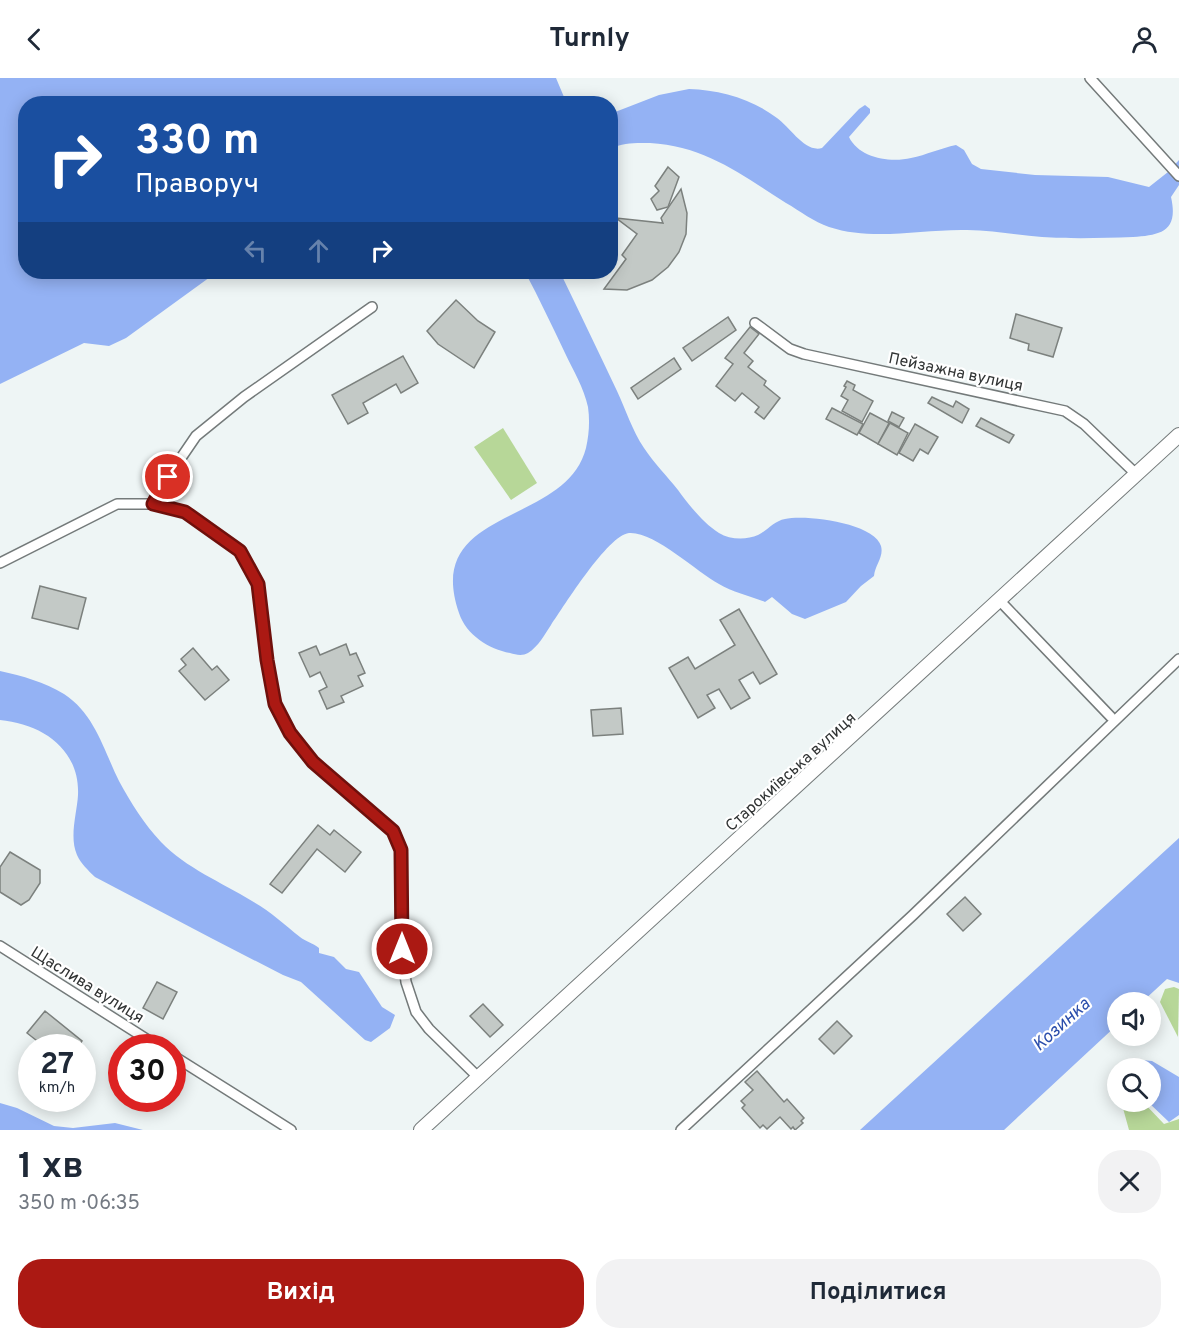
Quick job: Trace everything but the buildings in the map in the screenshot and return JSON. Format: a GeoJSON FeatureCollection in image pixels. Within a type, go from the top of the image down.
{"type":"FeatureCollection","features":[{"type":"Feature","properties":{"kind":"street"},"geometry":{"type":"LineString","coordinates":[[1090,78],[1179,176]]}},
{"type":"Feature","properties":{"kind":"street"},"geometry":{"type":"LineString","coordinates":[[153,504],[196,436],[244,397],[372,307]]}},
{"type":"Feature","properties":{"kind":"street","name":"Пейзажна вулиця"},"geometry":{"type":"LineString","coordinates":[[755,323],[790,349],[804,354],[1065,411],[1084,424],[1136,474]]}},
{"type":"Feature","properties":{"kind":"street","name":"Старокиївська вулиця"},"geometry":{"type":"LineString","coordinates":[[421,1130],[1179,435]]}},
{"type":"Feature","properties":{"kind":"street"},"geometry":{"type":"LineString","coordinates":[[0,563],[117,504],[153,504],[185,512],[240,551],[258,584],[275,704],[290,733],[313,762],[393,831],[401,850],[403,960],[406,982],[416,1012],[429,1029],[479,1078]]}},
{"type":"Feature","properties":{"kind":"street"},"geometry":{"type":"LineString","coordinates":[[1000,601],[1111,717]]}},
{"type":"Feature","properties":{"kind":"street"},"geometry":{"type":"LineString","coordinates":[[681,1130],[914,915],[1179,659]]}},
{"type":"Feature","properties":{"kind":"street","name":"Щаслива вулиця"},"geometry":{"type":"LineString","coordinates":[[0,946],[139,1034]]}},
{"type":"Feature","properties":{"kind":"street"},"geometry":{"type":"LineString","coordinates":[[186,1065],[291,1130]]}},
{"type":"Feature","properties":{"kind":"green space"},"geometry":{"type":"Polygon","coordinates":[[[503,428],[537,483],[511,500],[474,447],[503,428]]]}},
{"type":"Feature","properties":{"kind":"green space"},"geometry":{"type":"Polygon","coordinates":[[[1174,987],[1179,989],[1178,1037],[1161,1004],[1165,989],[1174,987]]]}},
{"type":"Feature","properties":{"kind":"green space"},"geometry":{"type":"Polygon","coordinates":[[[1124,1112],[1153,1112],[1164,1124],[1179,1119],[1179,1130],[1129,1130],[1124,1112]]]}},
{"type":"Feature","properties":{"kind":"water"},"geometry":{"type":"Polygon","coordinates":[[[0,78],[556,78],[564,96],[18,96],[18,279],[207,279],[126,338],[109,346],[84,343],[0,384],[0,78]]]}},
{"type":"Feature","properties":{"kind":"water"},"geometry":{"type":"Polygon","coordinates":[[[689,89],[712,91],[746,101],[767,111],[804,143],[816,149],[822,148],[865,105],[870,109],[870,113],[849,137],[860,150],[876,157],[894,160],[911,158],[956,145],[964,150],[972,164],[981,169],[1035,175],[1108,177],[1149,187],[1179,160],[1179,185],[1171,197],[1173,209],[1170,225],[1159,233],[1151,235],[1053,238],[971,230],[895,234],[845,231],[818,222],[706,156],[670,145],[635,143],[618,146],[618,111],[659,95],[689,89]]]}},
{"type":"Feature","properties":{"kind":"water"},"geometry":{"type":"Polygon","coordinates":[[[528,279],[563,279],[640,441],[692,508],[713,529],[728,537],[744,538],[754,537],[785,519],[823,519],[853,526],[876,538],[881,546],[881,554],[874,576],[846,602],[805,619],[792,614],[772,597],[765,602],[724,587],[651,538],[629,533],[620,537],[599,558],[541,640],[528,653],[519,655],[502,651],[479,640],[467,628],[459,613],[453,578],[460,553],[478,535],[553,492],[573,473],[586,448],[589,412],[584,393],[528,279]]]}},
{"type":"Feature","properties":{"kind":"water"},"geometry":{"type":"Polygon","coordinates":[[[0,671],[41,683],[75,702],[91,722],[133,805],[161,842],[181,860],[265,909],[300,937],[319,948],[319,953],[334,957],[346,969],[359,972],[382,1007],[395,1015],[390,1028],[371,1042],[365,1040],[301,982],[283,975],[95,877],[85,867],[75,848],[74,833],[78,795],[73,764],[56,742],[44,733],[15,722],[0,720],[0,671]]]}},
{"type":"Feature","properties":{"kind":"water","name":"Козинка"},"geometry":{"type":"Polygon","coordinates":[[[1179,838],[1179,983],[1167,979],[1153,992],[1107,992],[1107,1034],[1004,1130],[860,1130],[1179,838]]]}},
{"type":"Feature","properties":{"kind":"water"},"geometry":{"type":"Polygon","coordinates":[[[1161,1066],[1179,1077],[1179,1115],[1169,1122],[1158,1112],[1161,1112],[1161,1066]]]}},
{"type":"Feature","properties":{"kind":"water"},"geometry":{"type":"Polygon","coordinates":[[[0,1103],[17,1108],[18,1112],[25,1112],[54,1126],[73,1128],[115,1123],[143,1130],[0,1130],[0,1103]]]}},
{"type":"Feature","properties":{"kind":"route"},"geometry":{"type":"LineString","coordinates":[[168,477],[153,504],[185,512],[240,551],[258,584],[275,704],[290,733],[313,762],[393,831],[401,850],[402,949]]}}]}
